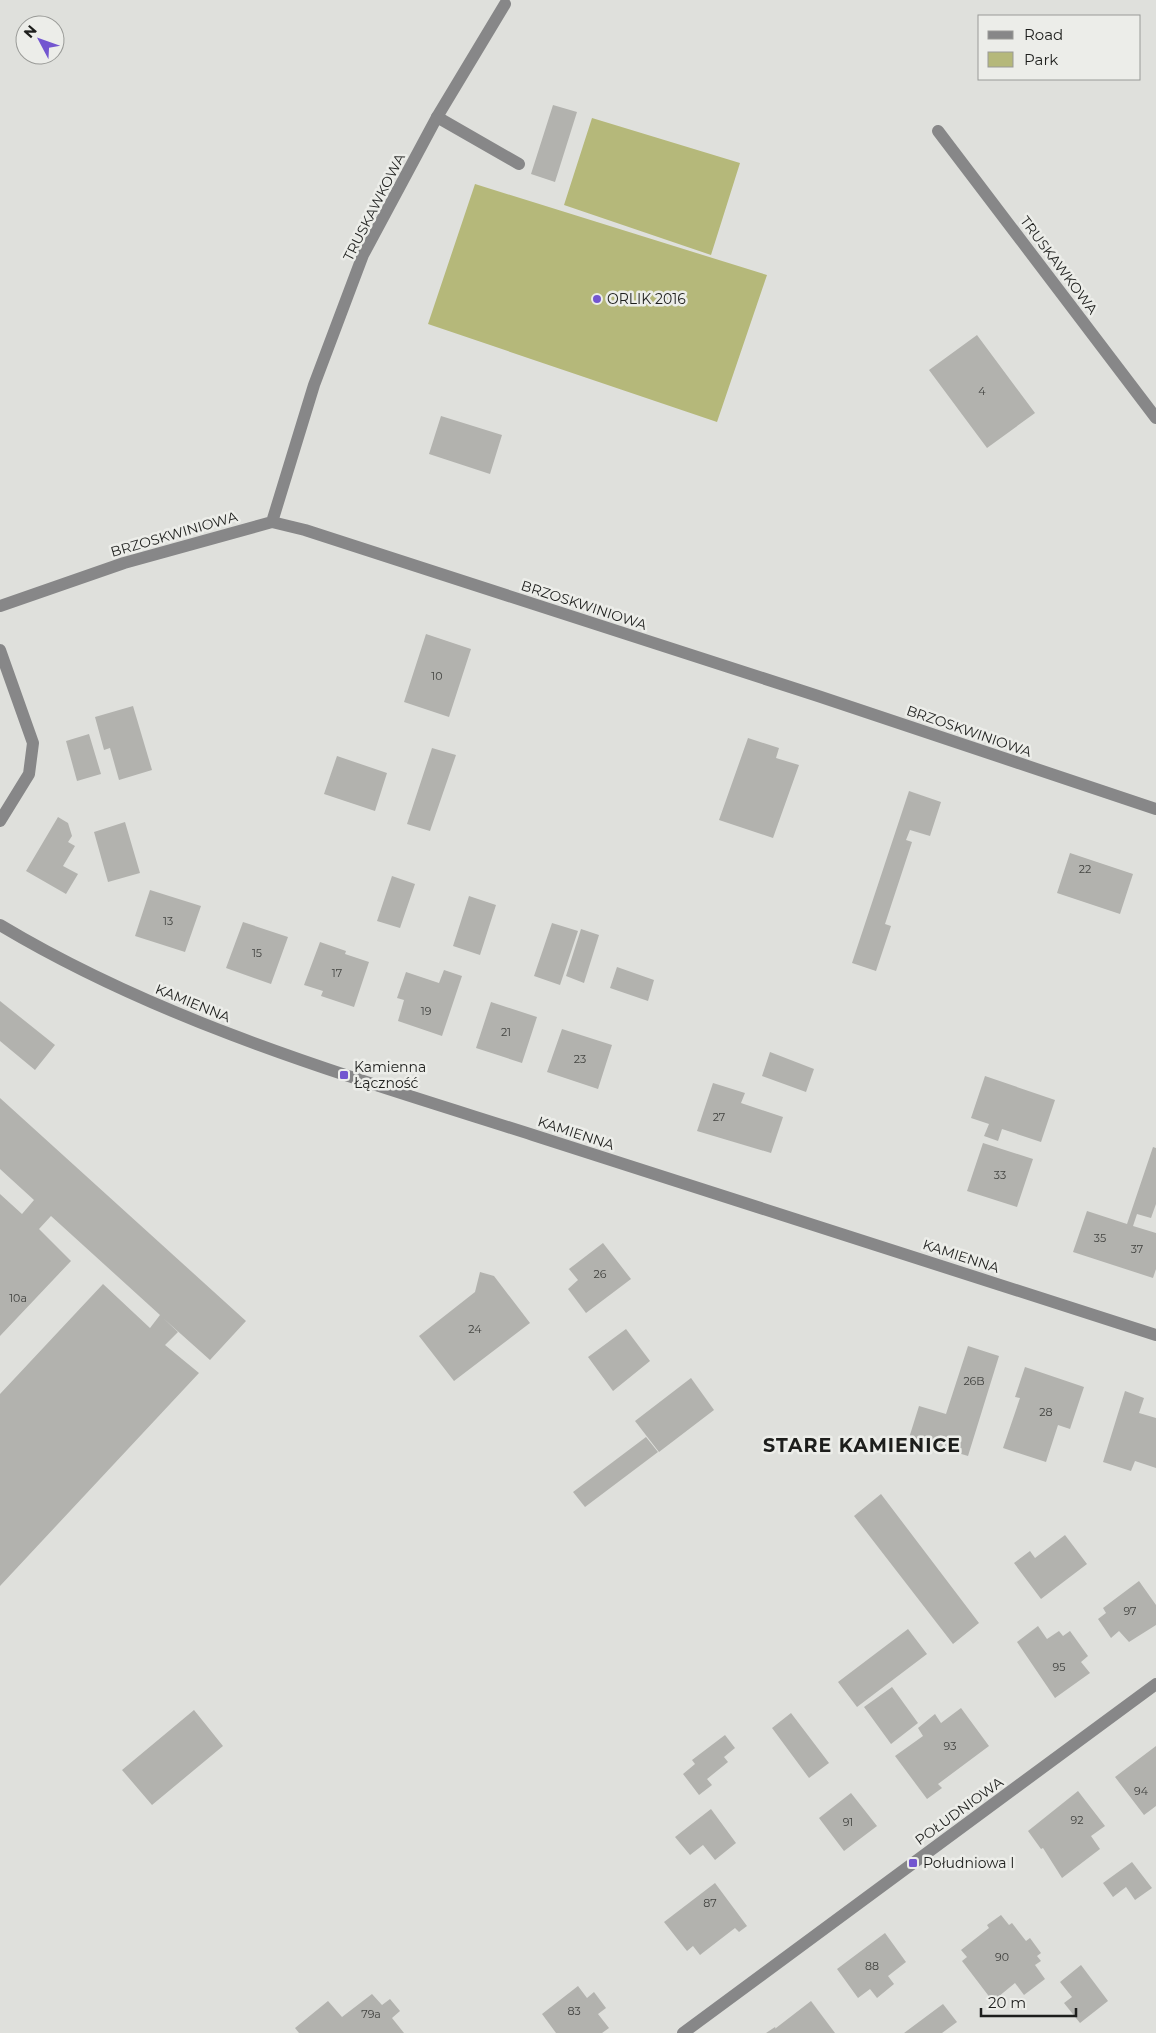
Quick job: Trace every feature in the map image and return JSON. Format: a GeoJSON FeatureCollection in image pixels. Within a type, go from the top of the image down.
{"type":"FeatureCollection","features":[{"type":"Feature","properties":{"kind":"street","name":"TRUSKAWKOWA"},"geometry":{"type":"LineString","coordinates":[[272,522],[314,385],[363,255],[437,117],[505,4]]}},
{"type":"Feature","properties":{"kind":"street"},"geometry":{"type":"LineString","coordinates":[[437,117],[519,164]]}},
{"type":"Feature","properties":{"kind":"street","name":"TRUSKAWKOWA"},"geometry":{"type":"LineString","coordinates":[[938,131],[1156,418]]}},
{"type":"Feature","properties":{"kind":"street","name":"BRZOSKWINIOWA"},"geometry":{"type":"LineString","coordinates":[[0,606],[124,563],[272,522],[305,530],[808,693],[1156,810]]}},
{"type":"Feature","properties":{"kind":"street"},"geometry":{"type":"LineString","coordinates":[[0,650],[33,743],[29,774],[0,820]]}},
{"type":"Feature","properties":{"kind":"street","name":"KAMIENNA"},"geometry":{"type":"LineString","coordinates":[[0,925],[108,983],[180,1015],[344,1075],[1156,1335]]}},
{"type":"Feature","properties":{"kind":"street","name":"POŁUDNIOWA"},"geometry":{"type":"LineString","coordinates":[[683,2033],[1156,1684]]}},
{"type":"Feature","properties":{"kind":"green space"},"geometry":{"type":"Polygon","coordinates":[[[592,118],[740,163],[711,255],[564,205],[592,118]]]}},
{"type":"Feature","properties":{"kind":"green space","name":"ORLIK 2016"},"geometry":{"type":"Polygon","coordinates":[[[475,184],[767,275],[717,422],[428,324],[475,184]]]}},
{"type":"Feature","properties":{"kind":"building"},"geometry":{"type":"Polygon","coordinates":[[[553,105],[577,112],[555,182],[531,174],[553,105]]]}},
{"type":"Feature","properties":{"kind":"building"},"geometry":{"type":"Polygon","coordinates":[[[977,335],[1035,413],[987,448],[929,370],[977,335]]]}},
{"type":"Feature","properties":{"kind":"building"},"geometry":{"type":"Polygon","coordinates":[[[441,416],[502,435],[490,474],[429,454],[441,416]]]}},
{"type":"Feature","properties":{"kind":"building"},"geometry":{"type":"Polygon","coordinates":[[[426,634],[471,649],[449,717],[404,702],[426,634]]]}},
{"type":"Feature","properties":{"kind":"building"},"geometry":{"type":"Polygon","coordinates":[[[133,706],[152,770],[119,780],[110,748],[104,750],[95,717],[133,706]]]}},
{"type":"Feature","properties":{"kind":"building"},"geometry":{"type":"Polygon","coordinates":[[[89,734],[101,774],[77,781],[66,741],[89,734]]]}},
{"type":"Feature","properties":{"kind":"building"},"geometry":{"type":"Polygon","coordinates":[[[748,738],[779,748],[776,758],[799,765],[773,838],[719,820],[748,738]]]}},
{"type":"Feature","properties":{"kind":"building"},"geometry":{"type":"Polygon","coordinates":[[[432,748],[456,755],[430,831],[407,824],[432,748]]]}},
{"type":"Feature","properties":{"kind":"building"},"geometry":{"type":"Polygon","coordinates":[[[337,756],[387,773],[375,811],[324,794],[337,756]]]}},
{"type":"Feature","properties":{"kind":"building"},"geometry":{"type":"Polygon","coordinates":[[[909,791],[941,802],[930,836],[910,830],[906,840],[912,842],[885,924],[891,926],[876,971],[852,963],[909,791]]]}},
{"type":"Feature","properties":{"kind":"building"},"geometry":{"type":"Polygon","coordinates":[[[58,817],[68,823],[72,836],[68,842],[75,846],[63,866],[78,874],[66,894],[26,871],[58,817]]]}},
{"type":"Feature","properties":{"kind":"building"},"geometry":{"type":"Polygon","coordinates":[[[125,822],[140,873],[108,882],[94,832],[125,822]]]}},
{"type":"Feature","properties":{"kind":"building"},"geometry":{"type":"Polygon","coordinates":[[[1070,853],[1133,874],[1120,914],[1057,893],[1070,853]]]}},
{"type":"Feature","properties":{"kind":"building"},"geometry":{"type":"Polygon","coordinates":[[[392,876],[415,884],[400,928],[377,921],[392,876]]]}},
{"type":"Feature","properties":{"kind":"building"},"geometry":{"type":"Polygon","coordinates":[[[150,890],[201,906],[185,952],[135,936],[150,890]]]}},
{"type":"Feature","properties":{"kind":"building"},"geometry":{"type":"Polygon","coordinates":[[[469,896],[496,905],[480,955],[453,946],[469,896]]]}},
{"type":"Feature","properties":{"kind":"building"},"geometry":{"type":"Polygon","coordinates":[[[243,922],[288,937],[271,984],[226,968],[243,922]]]}},
{"type":"Feature","properties":{"kind":"building"},"geometry":{"type":"Polygon","coordinates":[[[552,923],[578,931],[560,985],[534,976],[552,923]]]}},
{"type":"Feature","properties":{"kind":"building"},"geometry":{"type":"Polygon","coordinates":[[[581,929],[599,935],[584,983],[566,976],[581,929]]]}},
{"type":"Feature","properties":{"kind":"building"},"geometry":{"type":"Polygon","coordinates":[[[320,942],[346,951],[345,954],[369,962],[354,1007],[321,996],[323,991],[304,985],[320,942]]]}},
{"type":"Feature","properties":{"kind":"building"},"geometry":{"type":"Polygon","coordinates":[[[617,967],[654,980],[648,1001],[610,988],[617,967]]]}},
{"type":"Feature","properties":{"kind":"building"},"geometry":{"type":"Polygon","coordinates":[[[444,970],[462,976],[442,1036],[398,1021],[404,1000],[397,998],[406,972],[439,983],[444,970]]]}},
{"type":"Feature","properties":{"kind":"building"},"geometry":{"type":"Polygon","coordinates":[[[0,1001],[55,1045],[35,1070],[0,1041],[0,1001]]]}},
{"type":"Feature","properties":{"kind":"building"},"geometry":{"type":"Polygon","coordinates":[[[491,1002],[537,1017],[522,1063],[476,1048],[491,1002]]]}},
{"type":"Feature","properties":{"kind":"building"},"geometry":{"type":"Polygon","coordinates":[[[562,1029],[612,1045],[598,1089],[547,1072],[562,1029]]]}},
{"type":"Feature","properties":{"kind":"building"},"geometry":{"type":"Polygon","coordinates":[[[770,1052],[814,1069],[806,1092],[762,1076],[770,1052]]]}},
{"type":"Feature","properties":{"kind":"building"},"geometry":{"type":"Polygon","coordinates":[[[985,1076],[1055,1100],[1041,1142],[1002,1129],[998,1141],[984,1136],[989,1124],[971,1118],[985,1076]]]}},
{"type":"Feature","properties":{"kind":"building"},"geometry":{"type":"Polygon","coordinates":[[[713,1083],[745,1093],[741,1103],[783,1117],[771,1153],[697,1131],[713,1083]]]}},
{"type":"Feature","properties":{"kind":"building"},"geometry":{"type":"Polygon","coordinates":[[[0,1098],[246,1321],[210,1360],[163,1318],[178,1332],[165,1345],[199,1373],[0,1586],[0,1394],[103,1284],[150,1328],[160,1315],[51,1216],[39,1229],[71,1261],[0,1336],[0,1194],[22,1214],[34,1200],[0,1169],[0,1098]]]}},
{"type":"Feature","properties":{"kind":"building"},"geometry":{"type":"Polygon","coordinates":[[[983,1143],[1033,1159],[1017,1207],[967,1191],[983,1143]]]}},
{"type":"Feature","properties":{"kind":"building"},"geometry":{"type":"Polygon","coordinates":[[[1153,1147],[1156,1148],[1156,1204],[1151,1218],[1137,1214],[1133,1226],[1156,1233],[1156,1269],[1153,1278],[1073,1252],[1087,1211],[1127,1224],[1153,1147]]]}},
{"type":"Feature","properties":{"kind":"building"},"geometry":{"type":"Polygon","coordinates":[[[603,1243],[631,1279],[586,1313],[568,1289],[578,1280],[569,1269],[603,1243]]]}},
{"type":"Feature","properties":{"kind":"building"},"geometry":{"type":"Polygon","coordinates":[[[480,1272],[494,1276],[530,1323],[454,1381],[419,1336],[475,1292],[480,1272]]]}},
{"type":"Feature","properties":{"kind":"building"},"geometry":{"type":"Polygon","coordinates":[[[626,1329],[650,1361],[613,1391],[588,1357],[626,1329]]]}},
{"type":"Feature","properties":{"kind":"building"},"geometry":{"type":"Polygon","coordinates":[[[968,1346],[999,1356],[968,1456],[909,1438],[919,1406],[946,1414],[968,1346]]]}},
{"type":"Feature","properties":{"kind":"building"},"geometry":{"type":"Polygon","coordinates":[[[1025,1367],[1084,1387],[1070,1429],[1058,1425],[1046,1462],[1003,1448],[1020,1398],[1015,1397],[1025,1367]]]}},
{"type":"Feature","properties":{"kind":"building"},"geometry":{"type":"Polygon","coordinates":[[[691,1378],[714,1410],[659,1452],[635,1421],[691,1378]]]}},
{"type":"Feature","properties":{"kind":"building"},"geometry":{"type":"Polygon","coordinates":[[[1125,1391],[1144,1398],[1139,1413],[1156,1418],[1156,1468],[1135,1461],[1131,1471],[1103,1462],[1125,1391]]]}},
{"type":"Feature","properties":{"kind":"building"},"geometry":{"type":"Polygon","coordinates":[[[646,1437],[658,1452],[585,1507],[573,1492],[646,1437]]]}},
{"type":"Feature","properties":{"kind":"building"},"geometry":{"type":"Polygon","coordinates":[[[881,1494],[979,1623],[953,1644],[854,1516],[881,1494]]]}},
{"type":"Feature","properties":{"kind":"building"},"geometry":{"type":"Polygon","coordinates":[[[1065,1535],[1087,1564],[1041,1599],[1014,1563],[1030,1551],[1035,1558],[1065,1535]]]}},
{"type":"Feature","properties":{"kind":"building"},"geometry":{"type":"Polygon","coordinates":[[[1139,1581],[1156,1605],[1156,1625],[1129,1642],[1119,1631],[1111,1638],[1098,1619],[1106,1613],[1103,1608],[1139,1581]]]}},
{"type":"Feature","properties":{"kind":"building"},"geometry":{"type":"Polygon","coordinates":[[[1038,1626],[1047,1639],[1059,1631],[1063,1636],[1070,1631],[1088,1656],[1081,1662],[1090,1673],[1055,1698],[1017,1642],[1038,1626]]]}},
{"type":"Feature","properties":{"kind":"building"},"geometry":{"type":"Polygon","coordinates":[[[908,1629],[927,1654],[857,1707],[838,1682],[908,1629]]]}},
{"type":"Feature","properties":{"kind":"building"},"geometry":{"type":"Polygon","coordinates":[[[892,1687],[918,1723],[891,1744],[864,1707],[892,1687]]]}},
{"type":"Feature","properties":{"kind":"building"},"geometry":{"type":"Polygon","coordinates":[[[961,1708],[989,1746],[938,1784],[942,1788],[927,1799],[895,1756],[923,1736],[918,1728],[935,1714],[941,1723],[961,1708]]]}},
{"type":"Feature","properties":{"kind":"building"},"geometry":{"type":"Polygon","coordinates":[[[194,1710],[223,1746],[152,1805],[122,1770],[194,1710]]]}},
{"type":"Feature","properties":{"kind":"building"},"geometry":{"type":"Polygon","coordinates":[[[791,1713],[829,1763],[809,1778],[772,1728],[791,1713]]]}},
{"type":"Feature","properties":{"kind":"building"},"geometry":{"type":"Polygon","coordinates":[[[725,1735],[735,1748],[724,1757],[728,1762],[707,1779],[712,1785],[699,1795],[683,1774],[695,1764],[692,1760],[725,1735]]]}},
{"type":"Feature","properties":{"kind":"building"},"geometry":{"type":"Polygon","coordinates":[[[1156,1746],[1156,1806],[1144,1815],[1115,1777],[1156,1746]]]}},
{"type":"Feature","properties":{"kind":"building"},"geometry":{"type":"Polygon","coordinates":[[[1078,1791],[1105,1826],[1091,1836],[1100,1849],[1062,1878],[1043,1848],[1041,1849],[1028,1831],[1078,1791]]]}},
{"type":"Feature","properties":{"kind":"building"},"geometry":{"type":"Polygon","coordinates":[[[851,1793],[877,1826],[844,1851],[819,1818],[851,1793]]]}},
{"type":"Feature","properties":{"kind":"building"},"geometry":{"type":"Polygon","coordinates":[[[711,1809],[736,1843],[715,1860],[703,1845],[690,1855],[675,1837],[711,1809]]]}},
{"type":"Feature","properties":{"kind":"building"},"geometry":{"type":"Polygon","coordinates":[[[1132,1862],[1152,1888],[1135,1900],[1126,1887],[1113,1897],[1103,1883],[1132,1862]]]}},
{"type":"Feature","properties":{"kind":"building"},"geometry":{"type":"Polygon","coordinates":[[[715,1883],[747,1926],[739,1932],[735,1928],[700,1955],[693,1946],[687,1951],[664,1922],[715,1883]]]}},
{"type":"Feature","properties":{"kind":"building"},"geometry":{"type":"Polygon","coordinates":[[[1001,1915],[1009,1925],[1012,1923],[1026,1941],[1030,1938],[1041,1953],[1037,1956],[1041,1961],[1035,1965],[1045,1979],[1024,1995],[1015,1983],[998,1997],[996,1995],[991,1999],[962,1961],[967,1957],[961,1950],[989,1928],[987,1925],[1001,1915]]]}},
{"type":"Feature","properties":{"kind":"building"},"geometry":{"type":"Polygon","coordinates":[[[885,1933],[906,1962],[888,1976],[894,1984],[877,1998],[870,1989],[858,1998],[837,1969],[885,1933]]]}},
{"type":"Feature","properties":{"kind":"building"},"geometry":{"type":"Polygon","coordinates":[[[1081,1965],[1108,2001],[1080,2023],[1064,2003],[1072,1997],[1060,1982],[1081,1965]]]}},
{"type":"Feature","properties":{"kind":"building"},"geometry":{"type":"Polygon","coordinates":[[[578,1986],[587,1998],[594,1992],[606,2008],[598,2014],[609,2028],[602,2033],[556,2033],[542,2014],[578,1986]]]}},
{"type":"Feature","properties":{"kind":"building"},"geometry":{"type":"Polygon","coordinates":[[[372,1994],[382,2005],[390,1999],[400,2011],[392,2018],[404,2033],[299,2033],[295,2028],[328,2001],[342,2017],[372,1994]]]}},
{"type":"Feature","properties":{"kind":"building"},"geometry":{"type":"Polygon","coordinates":[[[811,2001],[835,2033],[766,2033],[775,2027],[776,2029],[811,2001]]]}},
{"type":"Feature","properties":{"kind":"building"},"geometry":{"type":"Polygon","coordinates":[[[943,2004],[957,2022],[942,2033],[904,2033],[943,2004]]]}},
{"type":"Feature","properties":{"kind":"place","name":"ORLIK 2016"},"geometry":{"type":"Point","coordinates":[597,299]}},
{"type":"Feature","properties":{"kind":"place","name":"Kamienna Łączność"},"geometry":{"type":"Point","coordinates":[344,1075]}},
{"type":"Feature","properties":{"kind":"place","name":"Południowa I"},"geometry":{"type":"Point","coordinates":[913,1863]}},
{"type":"Feature","properties":{"kind":"district","name":"STARE KAMIENICE"},"geometry":{"type":"Point","coordinates":[862,1445]}}]}
